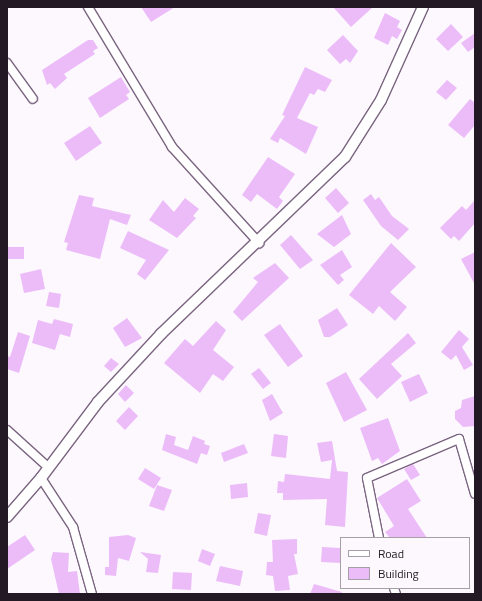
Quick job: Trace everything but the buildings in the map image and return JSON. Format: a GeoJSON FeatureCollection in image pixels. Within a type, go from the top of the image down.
{"type":"FeatureCollection","features":[{"type":"Feature","properties":{"kind":"street"},"geometry":{"type":"LineString","coordinates":[[88,7],[172,147],[259,243]]}},
{"type":"Feature","properties":{"kind":"street"},"geometry":{"type":"LineString","coordinates":[[7,517],[41,478],[48,466],[98,402],[156,340],[259,243],[345,157],[381,100],[423,7]]}},
{"type":"Feature","properties":{"kind":"street"},"geometry":{"type":"LineString","coordinates":[[7,63],[34,99]]}},
{"type":"Feature","properties":{"kind":"street"},"geometry":{"type":"LineString","coordinates":[[7,430],[48,466]]}},
{"type":"Feature","properties":{"kind":"street"},"geometry":{"type":"LineString","coordinates":[[379,537],[367,478],[459,439],[475,494]]}},
{"type":"Feature","properties":{"kind":"street"},"geometry":{"type":"LineString","coordinates":[[41,478],[73,527],[92,594]]}}]}
